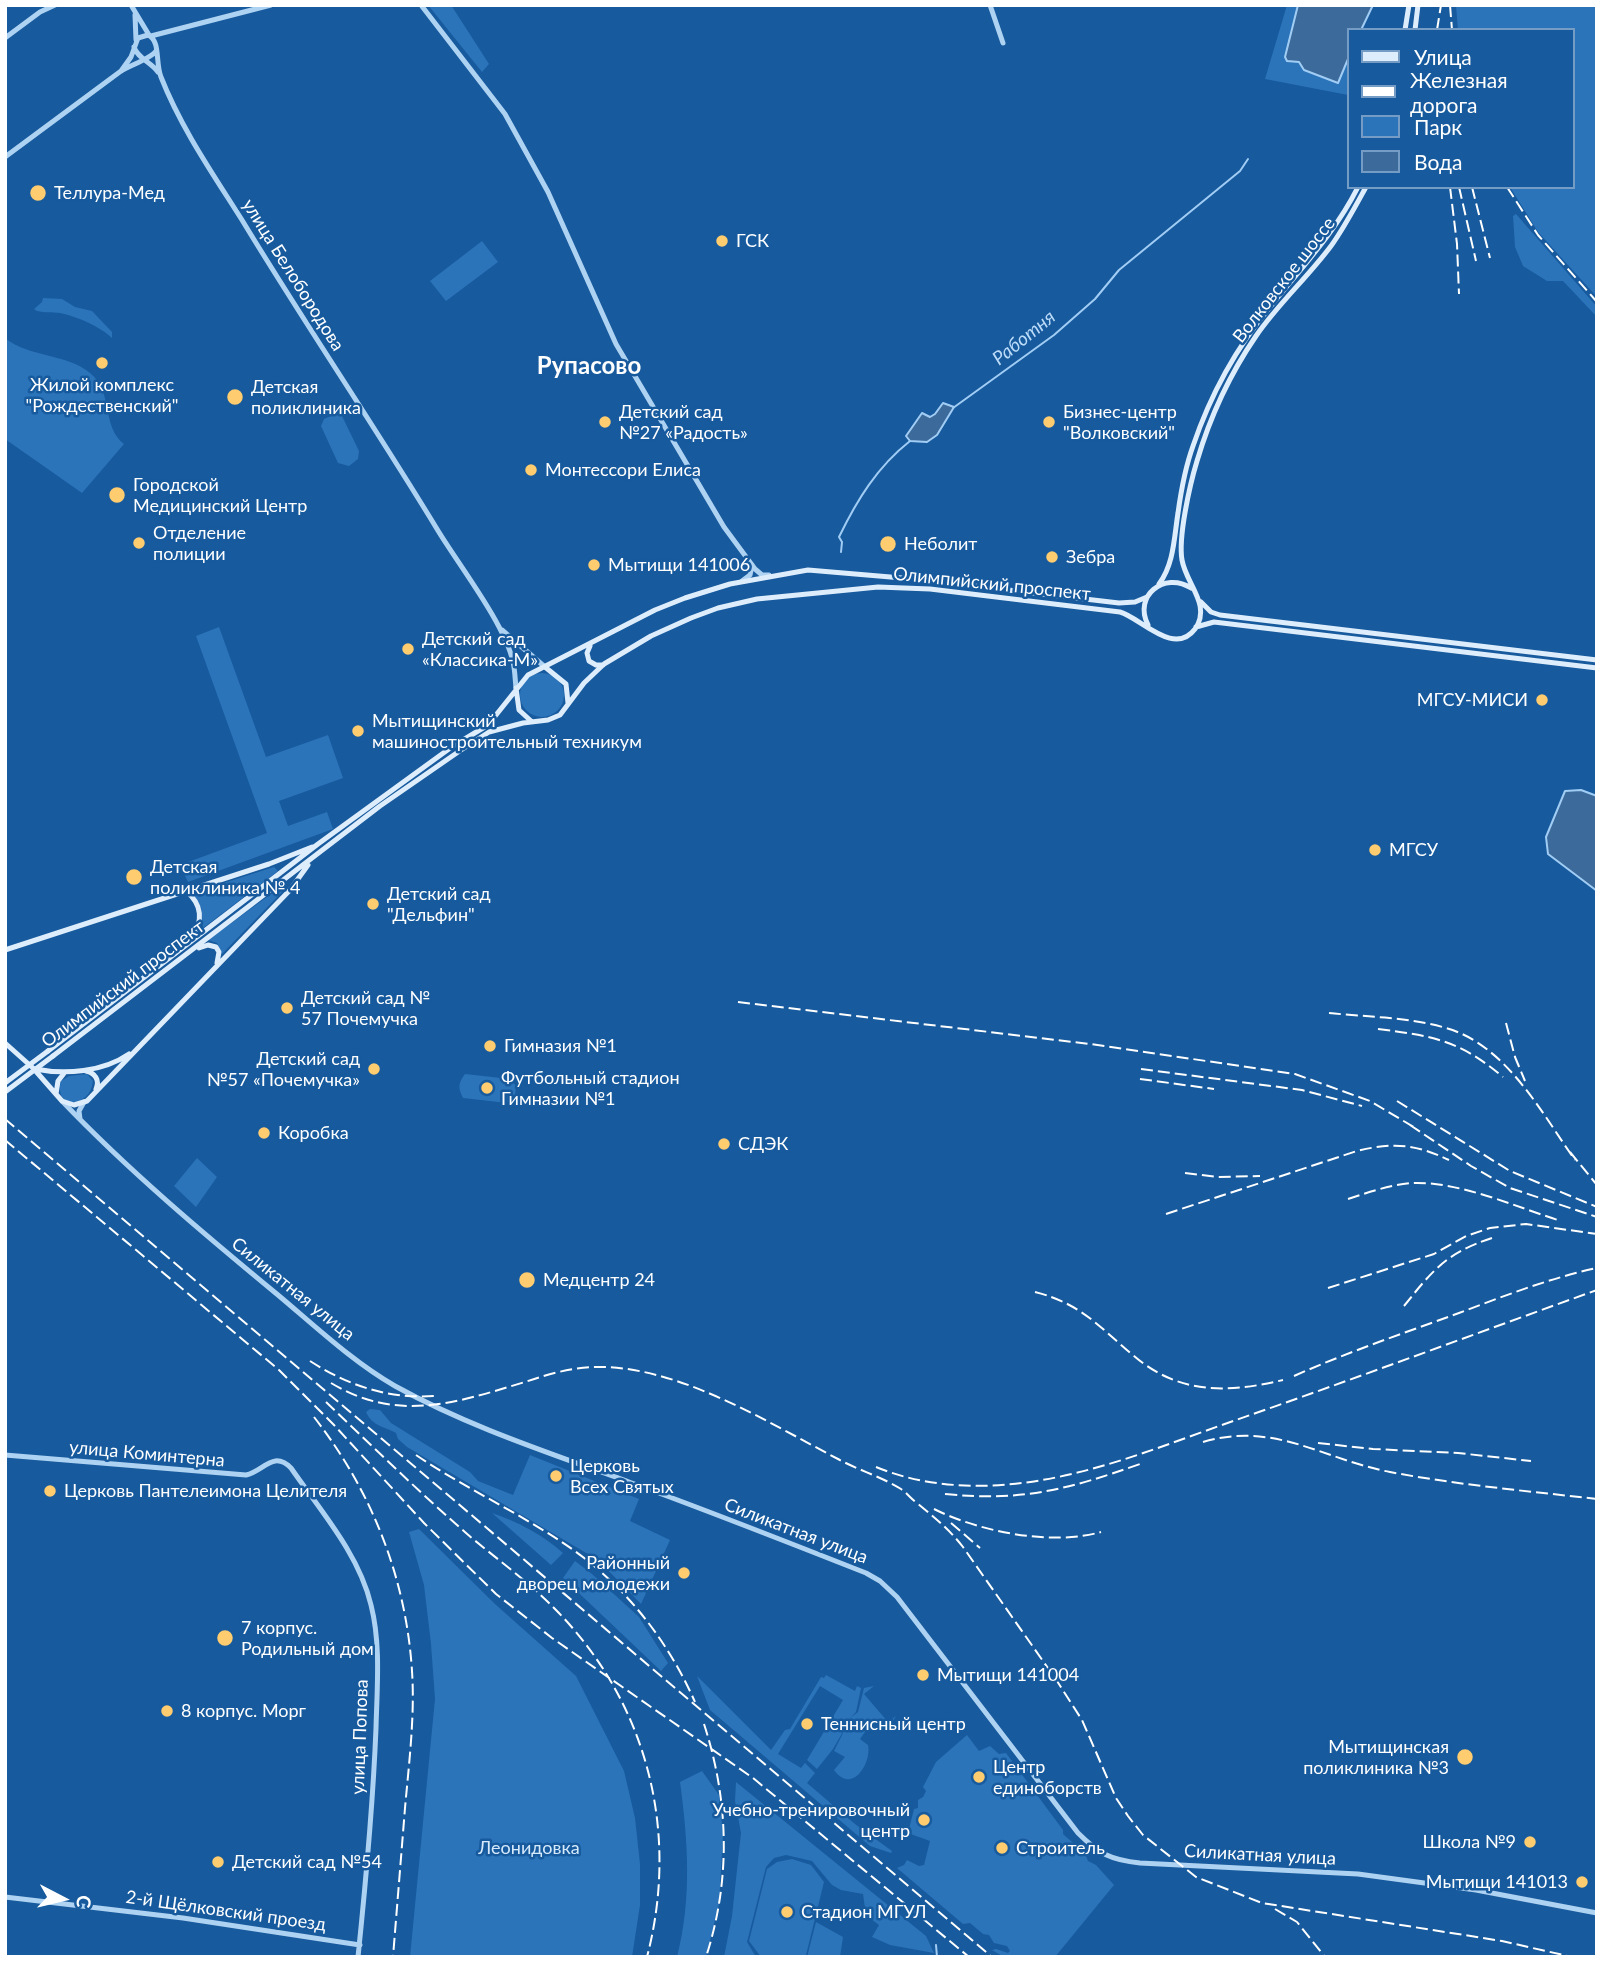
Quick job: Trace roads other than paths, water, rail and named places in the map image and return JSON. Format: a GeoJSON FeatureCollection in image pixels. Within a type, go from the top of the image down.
{"type":"FeatureCollection","features":[{"type":"Feature","properties":{"kind":"main road"},"geometry":{"type":"LineString","coordinates":[[1405,28],[1409,5]]}},
{"type":"Feature","properties":{"kind":"main road"},"geometry":{"type":"LineString","coordinates":[[1415,28],[1418,5]]}},
{"type":"Feature","properties":{"kind":"main road","name":"Волковское шоссе"},"geometry":{"type":"LineString","coordinates":[[1159,584],[1172,558],[1179,505],[1190,455],[1216,390],[1249,334],[1326,239],[1357,189]]}},
{"type":"Feature","properties":{"kind":"main road","name":"Волковское шоссе"},"geometry":{"type":"LineString","coordinates":[[1194,590],[1182,561],[1185,521],[1193,475],[1219,403],[1255,338],[1330,247],[1365,189]]}},
{"type":"Feature","properties":{"kind":"main road","name":"Олимпийский проспект"},"geometry":{"type":"LineString","coordinates":[[5,1092],[182,947],[442,753],[488,725],[528,675],[665,606],[742,581],[803,570],[1119,603],[1135,602],[1147,597]]}},
{"type":"Feature","properties":{"kind":"main road"},"geometry":{"type":"LineString","coordinates":[[842,572],[847,575],[849,582],[842,589]]}},
{"type":"Feature","properties":{"kind":"main road"},"geometry":{"type":"LineString","coordinates":[[861,574],[856,575],[854,582],[861,587]]}},
{"type":"Feature","properties":{"kind":"main road"},"geometry":{"type":"LineString","coordinates":[[1597,660],[1220,615],[1208,610],[1194,590],[1175,582],[1159,584],[1147,597],[1144,612],[1149,628],[1160,636],[1173,638],[1186,636],[1205,622],[1214,622],[1597,668]]}},
{"type":"Feature","properties":{"kind":"main road","name":"Олимпийский проспект"},"geometry":{"type":"LineString","coordinates":[[5,1083],[187,954],[380,806],[482,737],[504,727],[539,722],[560,715],[584,683],[604,664],[651,636],[718,608],[757,599],[861,587],[916,588],[1120,612],[1149,628]]}},
{"type":"Feature","properties":{"kind":"main road"},"geometry":{"type":"LineString","coordinates":[[1196,627],[1201,614],[1200,600]]}},
{"type":"Feature","properties":{"kind":"main road"},"geometry":{"type":"LineString","coordinates":[[592,643],[587,653],[589,661],[596,665],[604,664]]}},
{"type":"Feature","properties":{"kind":"main road"},"geometry":{"type":"LineString","coordinates":[[545,667],[566,684],[568,706]]}},
{"type":"Feature","properties":{"kind":"main road"},"geometry":{"type":"LineString","coordinates":[[516,688],[519,710],[528,719],[539,722]]}},
{"type":"Feature","properties":{"kind":"main road"},"geometry":{"type":"LineString","coordinates":[[5,950],[269,864],[318,844]]}},
{"type":"Feature","properties":{"kind":"main road"},"geometry":{"type":"LineString","coordinates":[[5,1043],[33,1068],[62,1101],[74,1105],[84,1102],[290,890],[312,859]]}},
{"type":"Feature","properties":{"kind":"main road"},"geometry":{"type":"LineString","coordinates":[[182,947],[194,934],[200,920],[198,906],[186,891]]}},
{"type":"Feature","properties":{"kind":"main road"},"geometry":{"type":"LineString","coordinates":[[187,954],[204,945],[214,946],[219,952],[216,965]]}},
{"type":"Feature","properties":{"kind":"main road"},"geometry":{"type":"LineString","coordinates":[[33,1068],[65,1072],[111,1065],[135,1050]]}},
{"type":"Feature","properties":{"kind":"main road"},"geometry":{"type":"LineString","coordinates":[[80,1070],[92,1072],[96,1077],[98,1087],[94,1094]]}},
{"type":"Feature","properties":{"kind":"main road"},"geometry":{"type":"LineString","coordinates":[[56,1094],[58,1081],[65,1072]]}},
{"type":"Feature","properties":{"kind":"street"},"geometry":{"type":"LineString","coordinates":[[5,38],[40,12],[55,5]]}},
{"type":"Feature","properties":{"kind":"street"},"geometry":{"type":"LineString","coordinates":[[131,5],[156,41],[157,49]]}},
{"type":"Feature","properties":{"kind":"street"},"geometry":{"type":"LineString","coordinates":[[121,71],[141,36],[171,33],[271,5]]}},
{"type":"Feature","properties":{"kind":"street"},"geometry":{"type":"LineString","coordinates":[[421,5],[509,120],[548,192],[616,344],[702,491],[752,565],[760,573],[769,575]]}},
{"type":"Feature","properties":{"kind":"street"},"geometry":{"type":"LineString","coordinates":[[990,5],[1003,43]]}},
{"type":"Feature","properties":{"kind":"street"},"geometry":{"type":"LineString","coordinates":[[134,12],[135,44],[138,55],[144,58]]}},
{"type":"Feature","properties":{"kind":"street"},"geometry":{"type":"LineString","coordinates":[[5,157],[121,71],[153,56],[160,40],[171,33]]}},
{"type":"Feature","properties":{"kind":"street","name":"улица Белобородова"},"geometry":{"type":"LineString","coordinates":[[157,49],[161,78]]}},
{"type":"Feature","properties":{"kind":"street","name":"улица Белобородова"},"geometry":{"type":"LineString","coordinates":[[144,58],[161,78],[192,138],[284,290],[388,449],[497,625]]}},
{"type":"Feature","properties":{"kind":"street"},"geometry":{"type":"LineString","coordinates":[[742,581],[750,575],[752,565]]}},
{"type":"Feature","properties":{"kind":"street"},"geometry":{"type":"LineString","coordinates":[[497,625],[545,667]]}},
{"type":"Feature","properties":{"kind":"street"},"geometry":{"type":"LineString","coordinates":[[497,625],[513,660],[516,688]]}},
{"type":"Feature","properties":{"kind":"street","name":"Силикатная улица"},"geometry":{"type":"LineString","coordinates":[[62,1101],[237,1261],[346,1350],[396,1386],[447,1414],[489,1432],[676,1499],[874,1577],[897,1597],[1078,1833],[1102,1854],[1119,1860],[1167,1865],[1358,1874],[1476,1890],[1597,1913]]}},
{"type":"Feature","properties":{"kind":"street"},"geometry":{"type":"LineString","coordinates":[[82,1122],[79,1111],[84,1102]]}},
{"type":"Feature","properties":{"kind":"street","name":"улица Коминтерна"},"geometry":{"type":"LineString","coordinates":[[5,1455],[246,1475],[253,1474],[274,1460],[282,1461]]}},
{"type":"Feature","properties":{"kind":"street","name":"улица Попова"},"geometry":{"type":"LineString","coordinates":[[282,1461],[289,1465],[353,1560],[371,1604],[376,1636],[374,1773],[358,1957]]}},
{"type":"Feature","properties":{"kind":"street","name":"2-й Щёлковский проезд"},"geometry":{"type":"LineString","coordinates":[[5,1897],[183,1918],[360,1945]]}},
{"type":"Feature","properties":{"kind":"water"},"geometry":{"type":"Polygon","coordinates":[[[1298,5],[1373,5],[1362,28],[1346,28],[1346,64],[1338,83],[1304,70],[1299,62],[1287,61],[1285,57],[1298,5]]]}},
{"type":"Feature","properties":{"kind":"water"},"geometry":{"type":"Polygon","coordinates":[[[943,403],[954,407],[937,435],[927,442],[910,441],[906,436],[922,413],[930,417],[943,403]]]}},
{"type":"Feature","properties":{"kind":"water"},"geometry":{"type":"Polygon","coordinates":[[[1581,790],[1597,796],[1597,891],[1548,854],[1546,837],[1565,791],[1581,790]]]}},
{"type":"Feature","properties":{"kind":"waterway","name":"Работня"},"geometry":{"type":"LineString","coordinates":[[953,408],[1054,335],[1095,299],[1119,270],[1240,171],[1248,159]]}},
{"type":"Feature","properties":{"kind":"waterway","name":"Работня"},"geometry":{"type":"LineString","coordinates":[[841,552],[842,542],[839,537],[861,497],[878,473],[910,441]]}},
{"type":"Feature","properties":{"kind":"waterway"},"geometry":{"type":"LineString","coordinates":[[936,1945],[937,1957]]}},
{"type":"Feature","properties":{"kind":"railway"},"geometry":{"type":"LineString","coordinates":[[1437,28],[1441,5]]}},
{"type":"Feature","properties":{"kind":"railway"},"geometry":{"type":"LineString","coordinates":[[1450,5],[1452,28]]}},
{"type":"Feature","properties":{"kind":"railway"},"geometry":{"type":"LineString","coordinates":[[1450,189],[1457,244],[1459,294]]}},
{"type":"Feature","properties":{"kind":"railway"},"geometry":{"type":"LineString","coordinates":[[1459,189],[1476,261]]}},
{"type":"Feature","properties":{"kind":"railway"},"geometry":{"type":"LineString","coordinates":[[1473,189],[1490,258]]}},
{"type":"Feature","properties":{"kind":"railway"},"geometry":{"type":"LineString","coordinates":[[1508,189],[1538,235],[1597,302]]}},
{"type":"Feature","properties":{"kind":"railway"},"geometry":{"type":"LineString","coordinates":[[738,1002],[1090,1044],[1295,1074],[1370,1101],[1417,1129]]}},
{"type":"Feature","properties":{"kind":"railway"},"geometry":{"type":"LineString","coordinates":[[1329,1013],[1417,1022],[1446,1028],[1467,1037],[1487,1049],[1520,1082],[1575,1160]]}},
{"type":"Feature","properties":{"kind":"railway"},"geometry":{"type":"LineString","coordinates":[[1506,1023],[1525,1081]]}},
{"type":"Feature","properties":{"kind":"railway"},"geometry":{"type":"LineString","coordinates":[[1378,1029],[1415,1034],[1459,1047],[1503,1077]]}},
{"type":"Feature","properties":{"kind":"railway"},"geometry":{"type":"LineString","coordinates":[[1141,1069],[1302,1090],[1362,1106]]}},
{"type":"Feature","properties":{"kind":"railway"},"geometry":{"type":"LineString","coordinates":[[1140,1079],[1214,1089]]}},
{"type":"Feature","properties":{"kind":"railway"},"geometry":{"type":"LineString","coordinates":[[1397,1101],[1510,1171],[1597,1207]]}},
{"type":"Feature","properties":{"kind":"railway"},"geometry":{"type":"LineString","coordinates":[[5,1119],[992,1957]]}},
{"type":"Feature","properties":{"kind":"railway"},"geometry":{"type":"LineString","coordinates":[[1410,1125],[1471,1166],[1510,1188],[1597,1217]]}},
{"type":"Feature","properties":{"kind":"railway"},"geometry":{"type":"LineString","coordinates":[[5,1140],[279,1370],[424,1523],[496,1594],[552,1638],[753,1778],[969,1957]]}},
{"type":"Feature","properties":{"kind":"railway"},"geometry":{"type":"LineString","coordinates":[[1166,1214],[1370,1148],[1404,1146],[1449,1160]]}},
{"type":"Feature","properties":{"kind":"railway"},"geometry":{"type":"LineString","coordinates":[[1570,1152],[1597,1185]]}},
{"type":"Feature","properties":{"kind":"railway"},"geometry":{"type":"LineString","coordinates":[[1185,1173],[1217,1177],[1260,1176]]}},
{"type":"Feature","properties":{"kind":"railway"},"geometry":{"type":"LineString","coordinates":[[1348,1199],[1396,1185],[1430,1183],[1468,1190],[1561,1221]]}},
{"type":"Feature","properties":{"kind":"railway"},"geometry":{"type":"LineString","coordinates":[[1328,1288],[1434,1254],[1466,1236],[1490,1228],[1526,1224],[1597,1234]]}},
{"type":"Feature","properties":{"kind":"railway"},"geometry":{"type":"LineString","coordinates":[[1404,1306],[1442,1264],[1463,1250],[1492,1238]]}},
{"type":"Feature","properties":{"kind":"railway"},"geometry":{"type":"LineString","coordinates":[[1294,1376],[1510,1294],[1597,1268]]}},
{"type":"Feature","properties":{"kind":"railway"},"geometry":{"type":"LineString","coordinates":[[876,1467],[929,1482],[966,1486],[1022,1483],[1077,1473],[1157,1448],[1597,1290]]}},
{"type":"Feature","properties":{"kind":"railway"},"geometry":{"type":"LineString","coordinates":[[1035,1292],[1078,1310],[1151,1369],[1169,1378],[1205,1388],[1243,1387],[1283,1380]]}},
{"type":"Feature","properties":{"kind":"railway"},"geometry":{"type":"LineString","coordinates":[[310,1361],[339,1377],[370,1389],[401,1395],[435,1396]]}},
{"type":"Feature","properties":{"kind":"railway"},"geometry":{"type":"LineString","coordinates":[[331,1383],[380,1403],[427,1405],[475,1397],[558,1372],[592,1367],[624,1369],[688,1385],[750,1412],[894,1485],[947,1529],[963,1547],[1082,1720],[1116,1798],[1128,1816],[1143,1835],[1196,1877],[1262,1903],[1502,1941],[1572,1957]]}},
{"type":"Feature","properties":{"kind":"railway"},"geometry":{"type":"LineString","coordinates":[[326,1402],[448,1517],[545,1599],[587,1645],[613,1685],[633,1727],[648,1771],[657,1816],[659,1863],[656,1910],[647,1957]]}},
{"type":"Feature","properties":{"kind":"railway"},"geometry":{"type":"LineString","coordinates":[[314,1417],[353,1474],[382,1536],[402,1602],[408,1636],[413,1688],[412,1722],[393,1957]]}},
{"type":"Feature","properties":{"kind":"railway"},"geometry":{"type":"LineString","coordinates":[[1203,1442],[1253,1436],[1276,1439],[1365,1466],[1416,1477],[1597,1499]]}},
{"type":"Feature","properties":{"kind":"railway"},"geometry":{"type":"LineString","coordinates":[[1318,1443],[1531,1461]]}},
{"type":"Feature","properties":{"kind":"railway"},"geometry":{"type":"LineString","coordinates":[[416,1455],[553,1536],[592,1564],[628,1598],[659,1637],[695,1702]]}},
{"type":"Feature","properties":{"kind":"railway"},"geometry":{"type":"LineString","coordinates":[[945,1494],[1022,1495],[1067,1487],[1140,1464]]}},
{"type":"Feature","properties":{"kind":"railway"},"geometry":{"type":"LineString","coordinates":[[934,1509],[973,1524],[1016,1534],[1061,1538],[1101,1532]]}},
{"type":"Feature","properties":{"kind":"railway"},"geometry":{"type":"LineString","coordinates":[[951,1523],[980,1548]]}},
{"type":"Feature","properties":{"kind":"railway"},"geometry":{"type":"LineString","coordinates":[[704,1724],[718,1782],[724,1840],[720,1899],[706,1957]]}},
{"type":"Feature","properties":{"kind":"railway"},"geometry":{"type":"LineString","coordinates":[[1275,1909],[1297,1922],[1325,1957]]}},
{"type":"Feature","properties":{"kind":"place","name":"Теллура-Мед"},"geometry":{"type":"Point","coordinates":[38,193]}},
{"type":"Feature","properties":{"kind":"place","name":"ГСК"},"geometry":{"type":"Point","coordinates":[722,241]}},
{"type":"Feature","properties":{"kind":"place","name":"Жилой комплекс \"Рождественский\""},"geometry":{"type":"Point","coordinates":[102,363]}},
{"type":"Feature","properties":{"kind":"place","name":"Детская поликлиника"},"geometry":{"type":"Point","coordinates":[235,397]}},
{"type":"Feature","properties":{"kind":"place","name":"Детский сад №27 «Радость»"},"geometry":{"type":"Point","coordinates":[605,422]}},
{"type":"Feature","properties":{"kind":"place","name":"Бизнес-центр \"Волковский\""},"geometry":{"type":"Point","coordinates":[1049,422]}},
{"type":"Feature","properties":{"kind":"place","name":"Монтессори Елиса"},"geometry":{"type":"Point","coordinates":[531,470]}},
{"type":"Feature","properties":{"kind":"place","name":"Городской Медицинский Центр"},"geometry":{"type":"Point","coordinates":[117,495]}},
{"type":"Feature","properties":{"kind":"place","name":"Отделение полиции"},"geometry":{"type":"Point","coordinates":[139,543]}},
{"type":"Feature","properties":{"kind":"place","name":"Неболит"},"geometry":{"type":"Point","coordinates":[888,544]}},
{"type":"Feature","properties":{"kind":"place","name":"Зебра"},"geometry":{"type":"Point","coordinates":[1052,557]}},
{"type":"Feature","properties":{"kind":"place","name":"Мытищи 141006"},"geometry":{"type":"Point","coordinates":[594,565]}},
{"type":"Feature","properties":{"kind":"place","name":"Детский сад «Классика-М»"},"geometry":{"type":"Point","coordinates":[408,649]}},
{"type":"Feature","properties":{"kind":"place","name":"МГСУ-МИСИ"},"geometry":{"type":"Point","coordinates":[1542,700]}},
{"type":"Feature","properties":{"kind":"place","name":"Мытищинский машиностроительный техникум"},"geometry":{"type":"Point","coordinates":[358,731]}},
{"type":"Feature","properties":{"kind":"place","name":"МГСУ"},"geometry":{"type":"Point","coordinates":[1375,850]}},
{"type":"Feature","properties":{"kind":"place","name":"Детская поликлиника № 4"},"geometry":{"type":"Point","coordinates":[134,877]}},
{"type":"Feature","properties":{"kind":"place","name":"Детский сад \"Дельфин\""},"geometry":{"type":"Point","coordinates":[373,904]}},
{"type":"Feature","properties":{"kind":"place","name":"Детский сад № 57 Почемучка"},"geometry":{"type":"Point","coordinates":[287,1008]}},
{"type":"Feature","properties":{"kind":"place","name":"Гимназия №1"},"geometry":{"type":"Point","coordinates":[490,1046]}},
{"type":"Feature","properties":{"kind":"place","name":"Детский сад №57 «Почемучка»"},"geometry":{"type":"Point","coordinates":[374,1069]}},
{"type":"Feature","properties":{"kind":"place","name":"Футбольный стадион Гимназии №1"},"geometry":{"type":"Point","coordinates":[487,1088]}},
{"type":"Feature","properties":{"kind":"place","name":"Коробка"},"geometry":{"type":"Point","coordinates":[264,1133]}},
{"type":"Feature","properties":{"kind":"place","name":"СДЭК"},"geometry":{"type":"Point","coordinates":[724,1144]}},
{"type":"Feature","properties":{"kind":"place","name":"Медцентр 24"},"geometry":{"type":"Point","coordinates":[527,1280]}},
{"type":"Feature","properties":{"kind":"place","name":"Церковь Всех Святых"},"geometry":{"type":"Point","coordinates":[556,1476]}},
{"type":"Feature","properties":{"kind":"place","name":"Церковь Пантелеимона Целителя"},"geometry":{"type":"Point","coordinates":[50,1491]}},
{"type":"Feature","properties":{"kind":"place","name":"Районный дворец молодежи"},"geometry":{"type":"Point","coordinates":[684,1573]}},
{"type":"Feature","properties":{"kind":"place","name":"7 корпус. Родильный дом"},"geometry":{"type":"Point","coordinates":[225,1638]}},
{"type":"Feature","properties":{"kind":"place","name":"Мытищи 141004"},"geometry":{"type":"Point","coordinates":[923,1675]}},
{"type":"Feature","properties":{"kind":"place","name":"8 корпус. Морг"},"geometry":{"type":"Point","coordinates":[167,1711]}},
{"type":"Feature","properties":{"kind":"place","name":"Теннисный центр"},"geometry":{"type":"Point","coordinates":[807,1724]}},
{"type":"Feature","properties":{"kind":"place","name":"Мытищинская поликлиника №3"},"geometry":{"type":"Point","coordinates":[1465,1757]}},
{"type":"Feature","properties":{"kind":"place","name":"Центр единоборств"},"geometry":{"type":"Point","coordinates":[979,1777]}},
{"type":"Feature","properties":{"kind":"place","name":"Учебно-тренировочный центр"},"geometry":{"type":"Point","coordinates":[924,1820]}},
{"type":"Feature","properties":{"kind":"place","name":"Школа №9"},"geometry":{"type":"Point","coordinates":[1530,1842]}},
{"type":"Feature","properties":{"kind":"place","name":"Строитель"},"geometry":{"type":"Point","coordinates":[1002,1848]}},
{"type":"Feature","properties":{"kind":"place","name":"Детский сад №54"},"geometry":{"type":"Point","coordinates":[218,1862]}},
{"type":"Feature","properties":{"kind":"place","name":"Мытищи 141013"},"geometry":{"type":"Point","coordinates":[1582,1882]}},
{"type":"Feature","properties":{"kind":"place","name":"Стадион МГУЛ"},"geometry":{"type":"Point","coordinates":[787,1912]}},
{"type":"Feature","properties":{"kind":"district","name":"Рупасово"},"geometry":{"type":"Point","coordinates":[589,366]}},
{"type":"Feature","properties":{"kind":"park label","name":"Леонидовка"},"geometry":{"type":"Point","coordinates":[529,1848]}}]}
